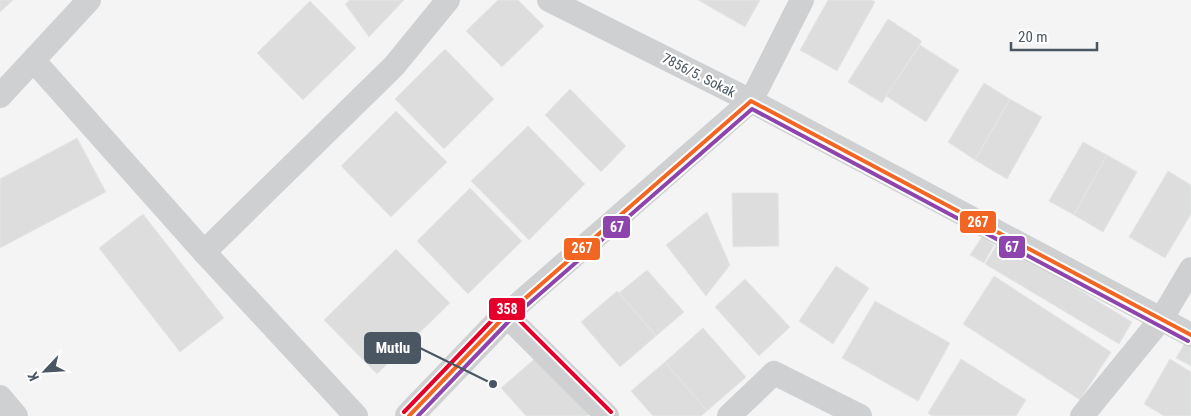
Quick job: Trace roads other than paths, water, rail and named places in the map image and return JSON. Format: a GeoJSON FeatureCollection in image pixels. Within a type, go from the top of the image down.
{"type":"FeatureCollection","features":[{"type":"Feature","properties":{"kind":"street"},"geometry":{"type":"LineString","coordinates":[[0,96],[89,0]]}},
{"type":"Feature","properties":{"kind":"street"},"geometry":{"type":"LineString","coordinates":[[204,252],[394,66],[448,0]]}},
{"type":"Feature","properties":{"kind":"street","name":"7856/5. Sokak"},"geometry":{"type":"LineString","coordinates":[[549,0],[751,101],[1191,334]]}},
{"type":"Feature","properties":{"kind":"street"},"geometry":{"type":"LineString","coordinates":[[409,416],[506,315],[751,101],[802,0]]}},
{"type":"Feature","properties":{"kind":"street"},"geometry":{"type":"LineString","coordinates":[[34,61],[204,252],[356,416]]}},
{"type":"Feature","properties":{"kind":"street"},"geometry":{"type":"LineString","coordinates":[[1082,416],[1162,318],[1191,269]]}},
{"type":"Feature","properties":{"kind":"street"},"geometry":{"type":"LineString","coordinates":[[506,315],[607,416]]}},
{"type":"Feature","properties":{"kind":"street"},"geometry":{"type":"LineString","coordinates":[[729,416],[774,373],[860,416]]}},
{"type":"Feature","properties":{"kind":"street"},"geometry":{"type":"LineString","coordinates":[[0,397],[16,416]]}},
{"type":"Feature","properties":{"kind":"place","name":"Mutlu"},"geometry":{"type":"Point","coordinates":[493,384]}}]}
